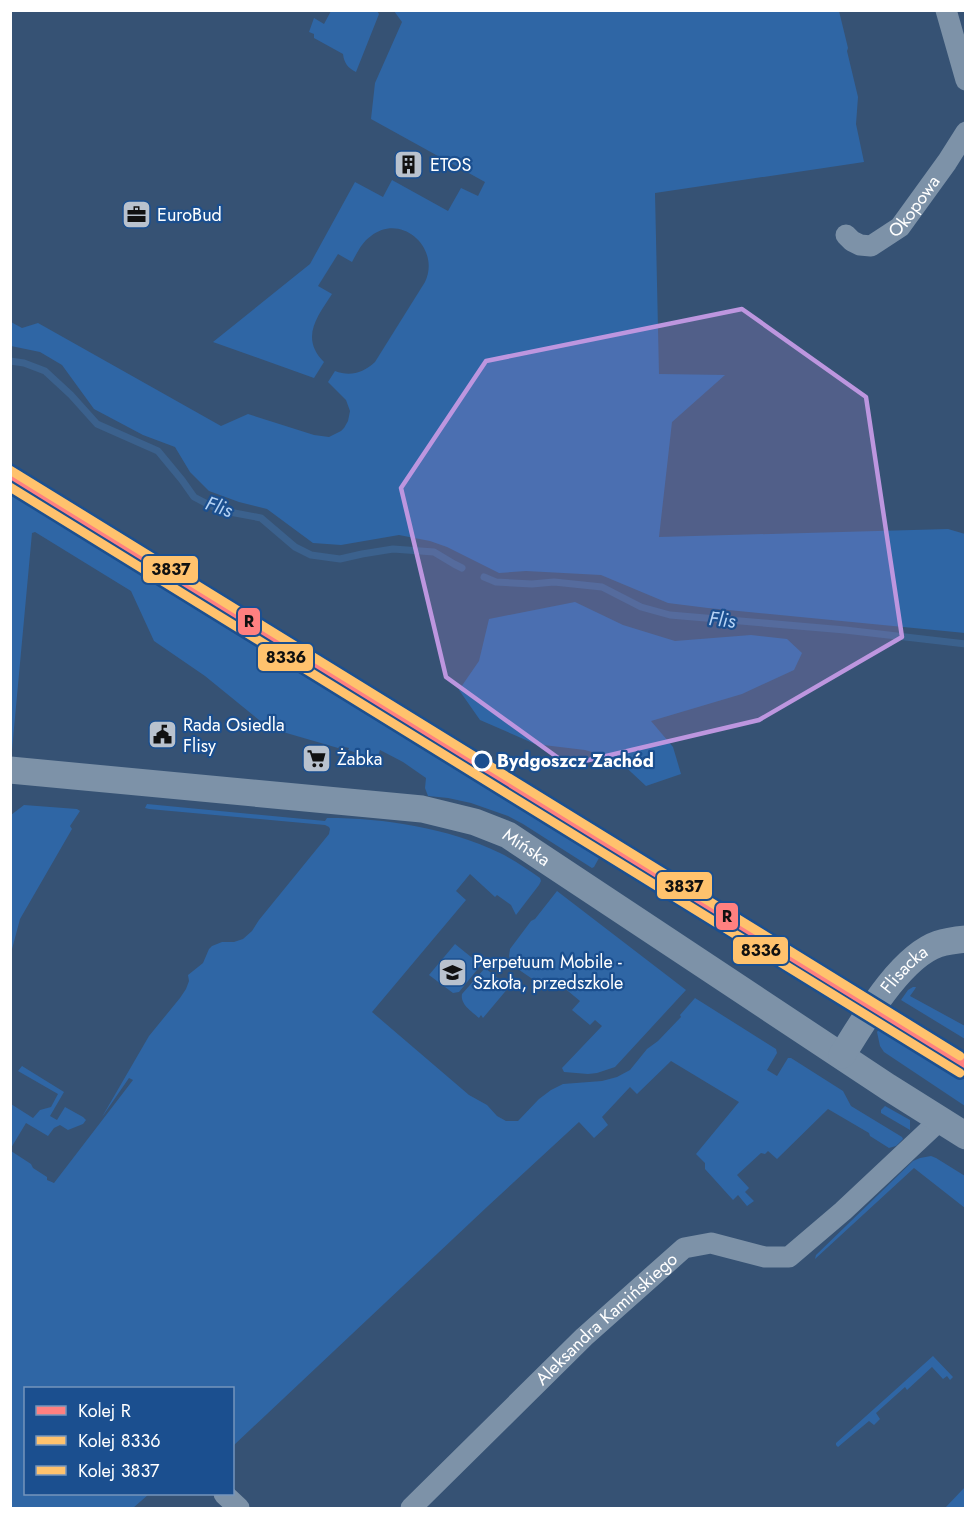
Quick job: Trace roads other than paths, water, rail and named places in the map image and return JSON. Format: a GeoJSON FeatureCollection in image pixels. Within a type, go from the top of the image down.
{"type":"FeatureCollection","features":[{"type":"Feature","properties":{"kind":"street"},"geometry":{"type":"LineString","coordinates":[[946,10],[966,80]]}},
{"type":"Feature","properties":{"kind":"street","name":"Okopowa"},"geometry":{"type":"LineString","coordinates":[[846,235],[860,245],[872,246],[900,227],[966,132]]}},
{"type":"Feature","properties":{"kind":"street","name":"Mińska"},"geometry":{"type":"LineString","coordinates":[[10,770],[422,809],[475,822],[508,835],[966,1136]]}},
{"type":"Feature","properties":{"kind":"street","name":"Flisacka"},"geometry":{"type":"LineString","coordinates":[[842,1055],[872,1006],[907,964],[937,944],[966,939]]}},
{"type":"Feature","properties":{"kind":"street","name":"Aleksandra Kamińskiego"},"geometry":{"type":"LineString","coordinates":[[411,1509],[584,1337],[684,1248],[711,1243],[765,1257],[789,1257],[843,1211],[940,1120]]}},
{"type":"Feature","properties":{"kind":"street"},"geometry":{"type":"LineString","coordinates":[[225,1495],[239,1509]]}},
{"type":"Feature","properties":{"kind":"waterway","name":"Flis"},"geometry":{"type":"LineString","coordinates":[[10,361],[24,363],[45,371],[97,424],[158,451],[194,497],[219,510],[261,518],[295,547],[311,555],[340,559],[393,549],[434,552],[462,568]]}},
{"type":"Feature","properties":{"kind":"waterway","name":"Flis"},"geometry":{"type":"LineString","coordinates":[[484,577],[496,582],[532,584],[554,582],[602,587],[641,607],[670,615],[845,630],[966,644]]}},
{"type":"Feature","properties":{"kind":"rail line","name":"3837"},"geometry":{"type":"LineString","coordinates":[[10,470],[960,1056]]}},
{"type":"Feature","properties":{"kind":"rail line","name":"R"},"geometry":{"type":"LineString","coordinates":[[10,474],[966,1064]]}},
{"type":"Feature","properties":{"kind":"rail line","name":"8336"},"geometry":{"type":"LineString","coordinates":[[10,487],[960,1073]]}},
{"type":"Feature","properties":{"kind":"place","name":"ETOS"},"geometry":{"type":"Point","coordinates":[409,165]}},
{"type":"Feature","properties":{"kind":"place","name":"EuroBud"},"geometry":{"type":"Point","coordinates":[136,215]}},
{"type":"Feature","properties":{"kind":"place","name":"Rada Osiedla Flisy"},"geometry":{"type":"Point","coordinates":[162,735]}},
{"type":"Feature","properties":{"kind":"place","name":"Żabka"},"geometry":{"type":"Point","coordinates":[316,759]}},
{"type":"Feature","properties":{"kind":"place","name":"Bydgoszcz Zachód"},"geometry":{"type":"Point","coordinates":[482,761]}},
{"type":"Feature","properties":{"kind":"place","name":"Perpetuum Mobile - Szkoła, przedszkole"},"geometry":{"type":"Point","coordinates":[452,972]}}]}
